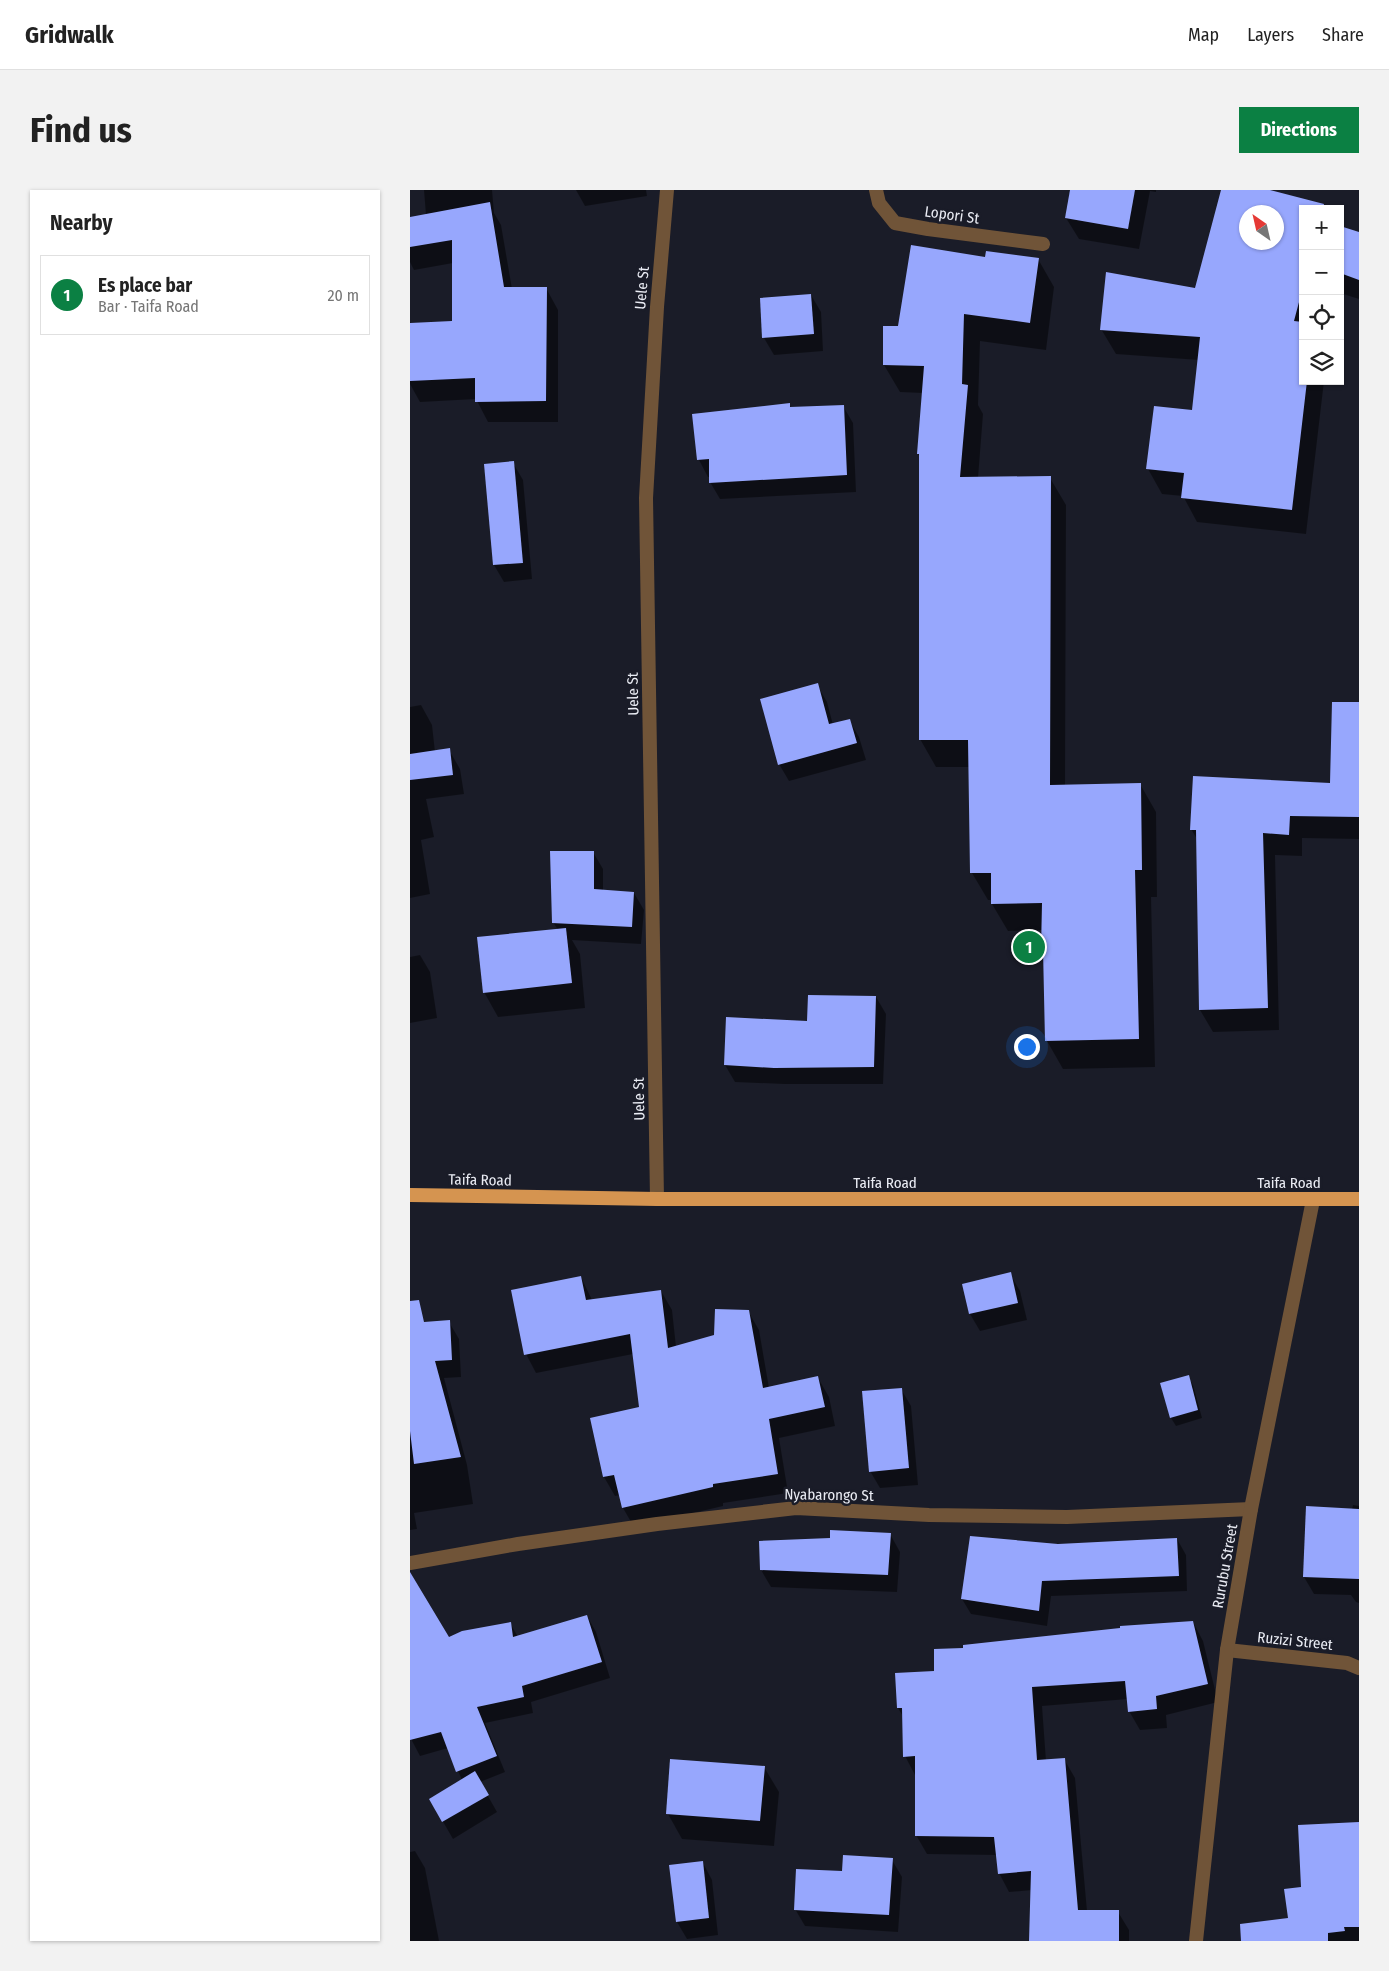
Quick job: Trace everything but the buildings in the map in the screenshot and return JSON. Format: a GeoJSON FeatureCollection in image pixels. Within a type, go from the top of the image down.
{"type":"FeatureCollection","features":[{"type":"Feature","properties":{"kind":"highway","name":"Taifa Road"},"geometry":{"type":"LineString","coordinates":[[410,1195],[657,1199],[1359,1199]]}},
{"type":"Feature","properties":{"kind":"street","name":"Uele St"},"geometry":{"type":"LineString","coordinates":[[657,1199],[646,498],[657,307],[667,190]]}},
{"type":"Feature","properties":{"kind":"street","name":"Lopori St"},"geometry":{"type":"LineString","coordinates":[[876,190],[879,203],[895,223],[1043,244]]}},
{"type":"Feature","properties":{"kind":"street","name":"Rurubu Street"},"geometry":{"type":"LineString","coordinates":[[1196,1941],[1227,1650],[1251,1509],[1313,1200]]}},
{"type":"Feature","properties":{"kind":"street","name":"Nyabarongo St"},"geometry":{"type":"LineString","coordinates":[[410,1563],[518,1544],[657,1524],[796,1508],[929,1515],[1068,1517],[1251,1509]]}},
{"type":"Feature","properties":{"kind":"street","name":"Ruzizi Street"},"geometry":{"type":"LineString","coordinates":[[1227,1650],[1347,1663],[1359,1668]]}},
{"type":"Feature","properties":{"kind":"place","name":"Es place bar"},"geometry":{"type":"Point","coordinates":[1029,947]}}]}
